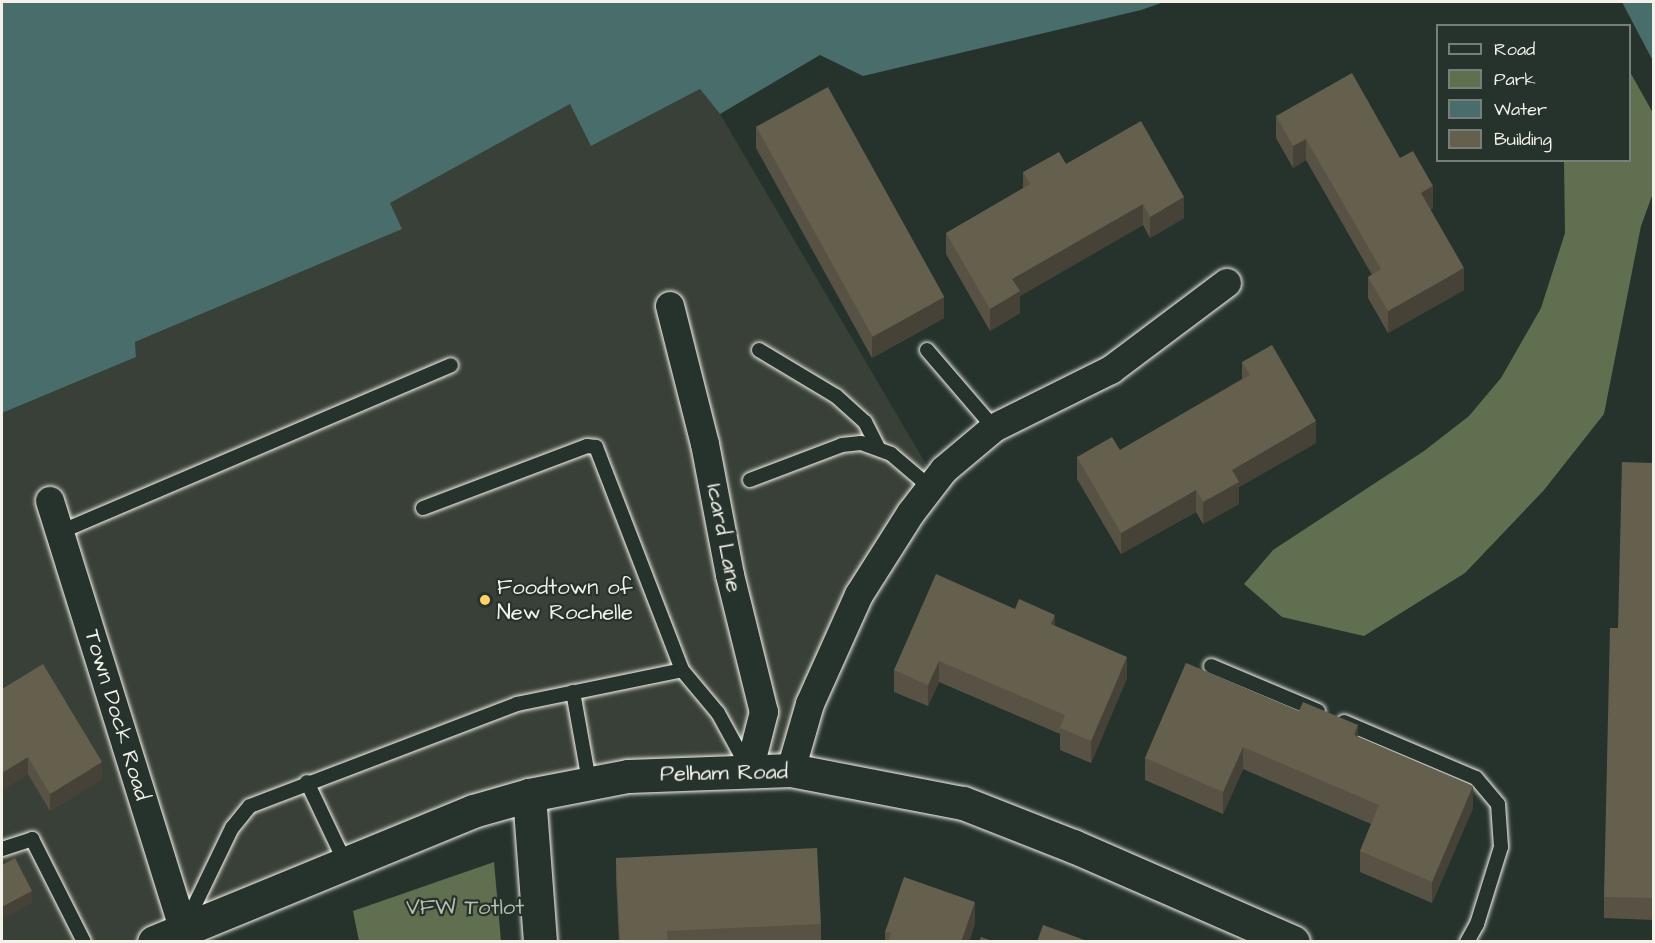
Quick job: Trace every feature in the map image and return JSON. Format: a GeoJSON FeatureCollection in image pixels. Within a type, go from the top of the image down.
{"type":"FeatureCollection","features":[{"type":"Feature","properties":{"kind":"main road","name":"Pelham Road"},"geometry":{"type":"LineString","coordinates":[[154,942],[185,935],[226,915],[473,811],[529,795],[589,781],[628,776],[791,770],[963,803],[1073,846],[1293,942]]}},
{"type":"Feature","properties":{"kind":"main road"},"geometry":{"type":"LineString","coordinates":[[529,795],[540,942]]}},
{"type":"Feature","properties":{"kind":"street"},"geometry":{"type":"LineString","coordinates":[[791,770],[810,704],[859,595],[944,470],[994,428],[1111,370],[1227,283]]}},
{"type":"Feature","properties":{"kind":"street","name":"Icard Lane"},"geometry":{"type":"LineString","coordinates":[[670,306],[705,444],[730,575],[764,712],[750,771]]}},
{"type":"Feature","properties":{"kind":"street","name":"Town Dock Road"},"geometry":{"type":"LineString","coordinates":[[50,501],[185,935]]}},
{"type":"Feature","properties":{"kind":"lane"},"geometry":{"type":"LineString","coordinates":[[927,350],[994,428]]}},
{"type":"Feature","properties":{"kind":"lane"},"geometry":{"type":"LineString","coordinates":[[759,351],[836,396],[865,422],[878,447],[931,488]]}},
{"type":"Feature","properties":{"kind":"lane"},"geometry":{"type":"LineString","coordinates":[[60,532],[451,365]]}},
{"type":"Feature","properties":{"kind":"lane"},"geometry":{"type":"LineString","coordinates":[[750,480],[842,445],[878,447]]}},
{"type":"Feature","properties":{"kind":"lane"},"geometry":{"type":"LineString","coordinates":[[423,508],[587,446],[596,447],[682,670],[718,713],[750,771]]}},
{"type":"Feature","properties":{"kind":"lane"},"geometry":{"type":"LineString","coordinates":[[1211,666],[1476,778],[1498,804],[1501,847],[1477,924],[1467,942]]}},
{"type":"Feature","properties":{"kind":"lane"},"geometry":{"type":"LineString","coordinates":[[185,935],[232,828],[250,806],[307,782],[517,704],[682,670]]}},
{"type":"Feature","properties":{"kind":"lane"},"geometry":{"type":"LineString","coordinates":[[573,692],[589,781]]}},
{"type":"Feature","properties":{"kind":"lane"},"geometry":{"type":"LineString","coordinates":[[307,782],[346,864]]}},
{"type":"Feature","properties":{"kind":"lane"},"geometry":{"type":"LineString","coordinates":[[2,849],[32,839],[84,942]]}},
{"type":"Feature","properties":{"kind":"shaded area"},"geometry":{"type":"Polygon","coordinates":[[[700,89],[720,114],[930,471],[786,765],[470,805],[133,941],[2,942],[2,413],[136,357],[135,342],[401,229],[390,203],[571,103],[591,146],[700,89]]]}},
{"type":"Feature","properties":{"kind":"green space"},"geometry":{"type":"Polygon","coordinates":[[[1631,74],[1653,113],[1653,193],[1641,226],[1604,414],[1544,490],[1465,573],[1364,636],[1282,617],[1244,584],[1273,550],[1424,451],[1469,416],[1501,378],[1541,308],[1565,233],[1564,162],[1631,162],[1631,74]]]}},
{"type":"Feature","properties":{"kind":"green space","name":"VFW Totlot"},"geometry":{"type":"Polygon","coordinates":[[[494,862],[501,941],[359,941],[353,911],[494,862]]]}},
{"type":"Feature","properties":{"kind":"water"},"geometry":{"type":"Polygon","coordinates":[[[2,2],[1164,2],[1141,10],[863,76],[820,55],[720,114],[700,89],[591,146],[570,104],[390,203],[402,229],[135,342],[136,357],[2,413],[2,2]]]}},
{"type":"Feature","properties":{"kind":"water"},"geometry":{"type":"Polygon","coordinates":[[[1622,2],[1653,2],[1653,61],[1622,2]]]}},
{"type":"Feature","properties":{"kind":"building"},"geometry":{"type":"Polygon","coordinates":[[[1352,73],[1400,158],[1413,151],[1433,186],[1421,193],[1464,268],[1388,311],[1368,277],[1381,269],[1306,139],[1293,146],[1276,116],[1352,73]]]}},
{"type":"Feature","properties":{"kind":"building"},"geometry":{"type":"Polygon","coordinates":[[[828,87],[944,297],[873,337],[756,127],[828,87]]]}},
{"type":"Feature","properties":{"kind":"building"},"geometry":{"type":"Polygon","coordinates":[[[1141,121],[1184,197],[1150,217],[1143,204],[1012,279],[1020,291],[990,309],[946,233],[1030,184],[1023,172],[1059,152],[1066,164],[1141,121]]]}},
{"type":"Feature","properties":{"kind":"building"},"geometry":{"type":"Polygon","coordinates":[[[1272,345],[1316,421],[1232,470],[1239,482],[1203,502],[1196,490],[1121,533],[1077,457],[1112,437],[1120,450],[1250,375],[1242,362],[1272,345]]]}},
{"type":"Feature","properties":{"kind":"building"},"geometry":{"type":"Polygon","coordinates":[[[1622,462],[1653,463],[1653,898],[1604,897],[1610,628],[1618,628],[1622,462]]]}},
{"type":"Feature","properties":{"kind":"building"},"geometry":{"type":"Polygon","coordinates":[[[936,574],[1015,609],[1019,599],[1055,615],[1051,624],[1127,657],[1091,741],[1060,728],[1065,715],[939,661],[928,685],[894,670],[936,574]]]}},
{"type":"Feature","properties":{"kind":"building"},"geometry":{"type":"Polygon","coordinates":[[[1186,663],[1299,711],[1303,702],[1358,725],[1354,735],[1473,786],[1432,882],[1360,851],[1379,805],[1243,747],[1223,792],[1145,758],[1186,663]]]}},
{"type":"Feature","properties":{"kind":"building"},"geometry":{"type":"Polygon","coordinates":[[[43,664],[102,762],[50,794],[28,757],[2,773],[2,689],[43,664]]]}},
{"type":"Feature","properties":{"kind":"building"},"geometry":{"type":"Polygon","coordinates":[[[817,848],[821,924],[667,931],[668,942],[620,942],[616,858],[817,848]]]}},
{"type":"Feature","properties":{"kind":"building"},"geometry":{"type":"Polygon","coordinates":[[[15,858],[32,891],[2,907],[2,865],[15,858]]]}},
{"type":"Feature","properties":{"kind":"building"},"geometry":{"type":"Polygon","coordinates":[[[904,877],[975,902],[961,942],[888,942],[891,933],[885,932],[904,877]]]}},
{"type":"Feature","properties":{"kind":"building"},"geometry":{"type":"Polygon","coordinates":[[[1043,925],[1090,942],[1037,942],[1043,925]]]}},
{"type":"Feature","properties":{"kind":"building"},"geometry":{"type":"Polygon","coordinates":[[[981,937],[995,942],[979,942],[981,937]]]}},
{"type":"Feature","properties":{"kind":"place","name":"Foodtown of New Rochelle"},"geometry":{"type":"Point","coordinates":[485,600]}}]}
